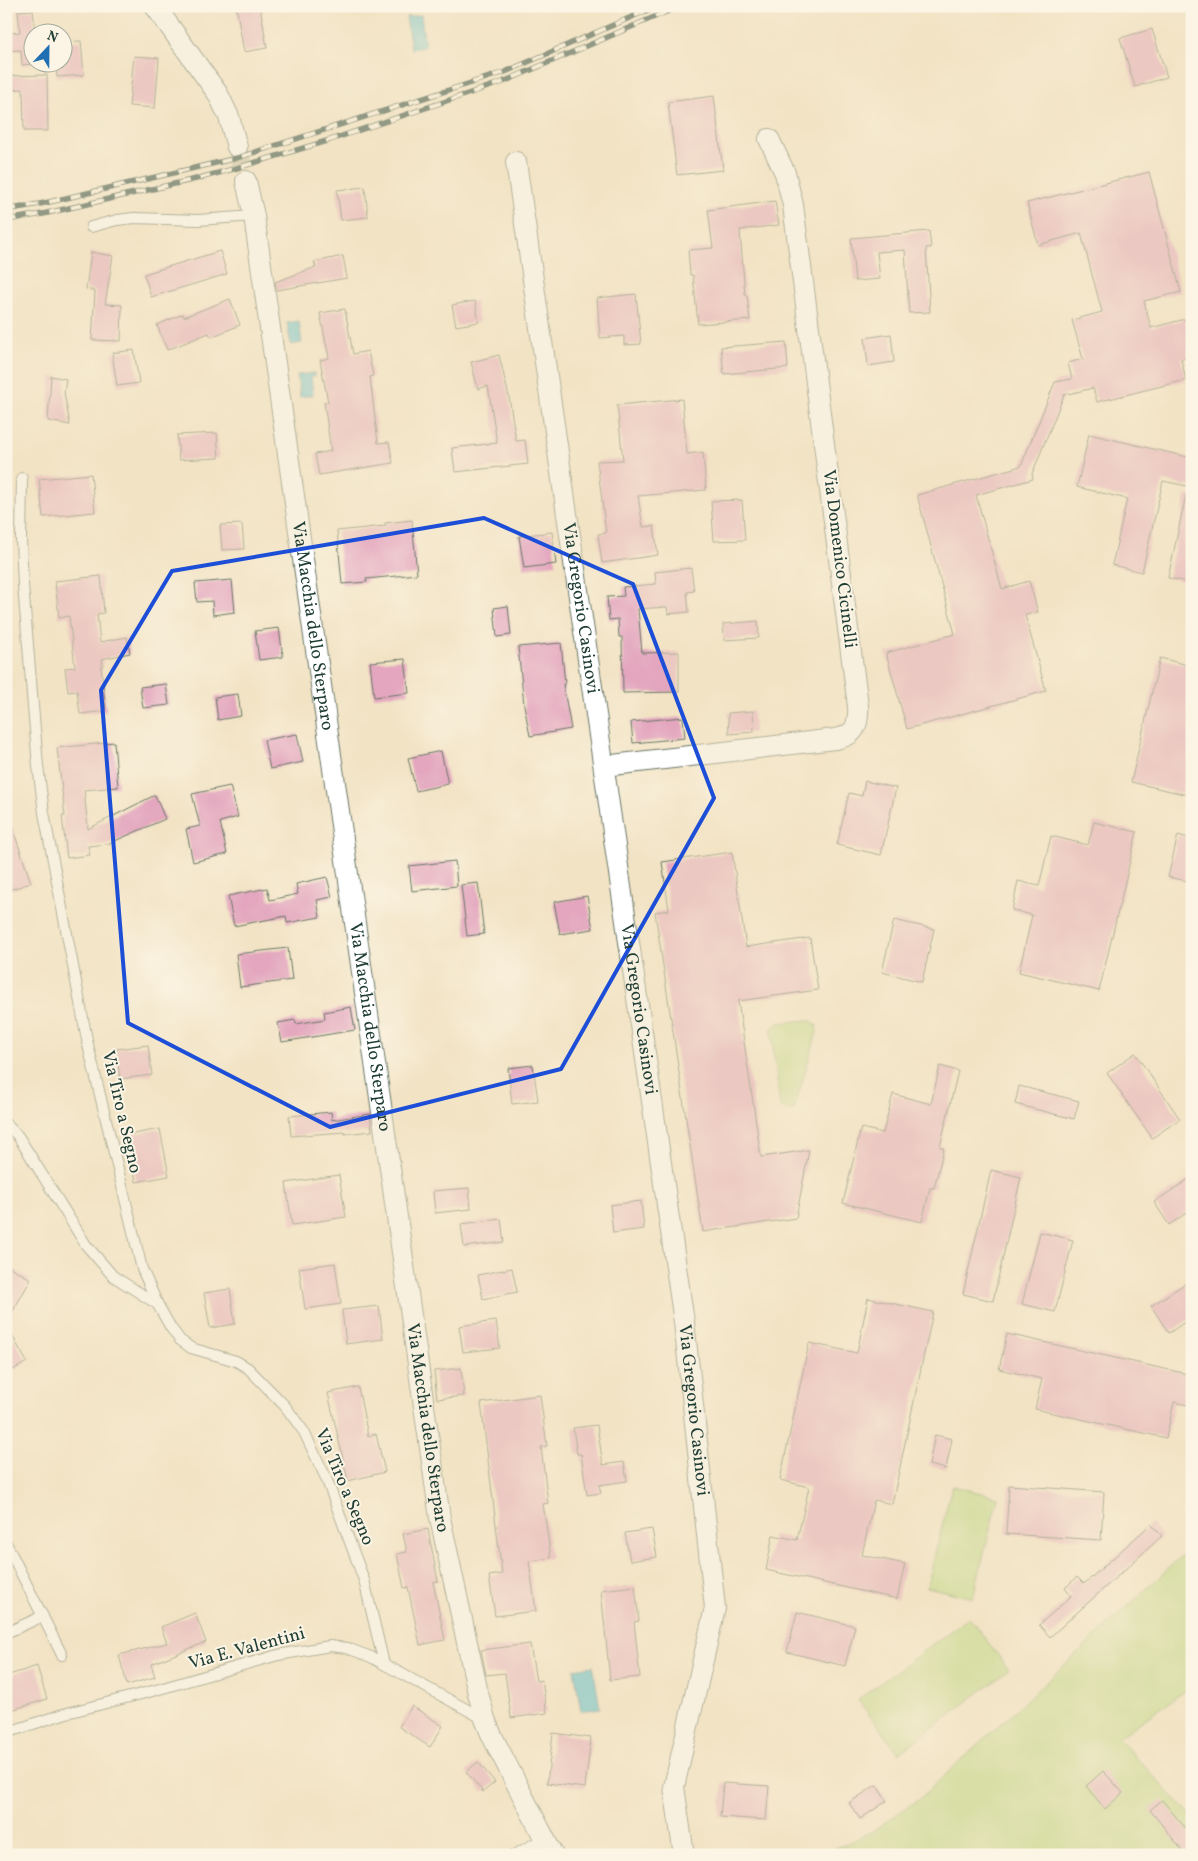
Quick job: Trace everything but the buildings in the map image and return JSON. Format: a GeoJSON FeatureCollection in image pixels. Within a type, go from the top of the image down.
{"type":"FeatureCollection","features":[{"type":"Feature","properties":{"kind":"street"},"geometry":{"type":"LineString","coordinates":[[155,6],[218,94],[229,116],[237,147]]}},
{"type":"Feature","properties":{"kind":"street","name":"Via Domenico Cicinelli"},"geometry":{"type":"LineString","coordinates":[[604,766],[835,739],[851,734],[858,724],[858,706],[793,205],[785,173],[769,139]]}},
{"type":"Feature","properties":{"kind":"street","name":"Via Gregorio Casinovi"},"geometry":{"type":"LineString","coordinates":[[516,162],[684,1322],[715,1608],[674,1787],[684,1855]]}},
{"type":"Feature","properties":{"kind":"street","name":"Via Macchia dello Sterparo"},"geometry":{"type":"LineString","coordinates":[[246,181],[254,216],[437,1496],[475,1680],[485,1719],[549,1847]]}},
{"type":"Feature","properties":{"kind":"lane"},"geometry":{"type":"LineString","coordinates":[[91,227],[117,220],[134,218],[198,220],[254,216]]}},
{"type":"Feature","properties":{"kind":"lane","name":"Via Tiro a Segno"},"geometry":{"type":"LineString","coordinates":[[22,478],[21,539],[23,585],[38,766],[48,835],[90,1054],[139,1256],[147,1281],[158,1305],[175,1334],[185,1344],[201,1352],[236,1361],[253,1372],[285,1406],[304,1432],[326,1478],[364,1580],[384,1664]]}},
{"type":"Feature","properties":{"kind":"lane"},"geometry":{"type":"LineString","coordinates":[[6,1124],[18,1136],[86,1245],[113,1276],[158,1305]]}},
{"type":"Feature","properties":{"kind":"lane"},"geometry":{"type":"LineString","coordinates":[[6,1543],[62,1655]]}},
{"type":"Feature","properties":{"kind":"lane"},"geometry":{"type":"LineString","coordinates":[[6,1633],[43,1616]]}},
{"type":"Feature","properties":{"kind":"lane","name":"Via E. Valentini"},"geometry":{"type":"LineString","coordinates":[[6,1733],[63,1714],[300,1650],[330,1646],[363,1653],[485,1719]]}},
{"type":"Feature","properties":{"kind":"lane"},"geometry":{"type":"LineString","coordinates":[[514,1855],[549,1847]]}},
{"type":"Feature","properties":{"kind":"highlighted area"},"geometry":{"type":"Polygon","coordinates":[[[484,518],[633,584],[714,798],[561,1069],[330,1127],[128,1023],[101,690],[172,571],[484,518]]]}},
{"type":"Feature","properties":{"kind":"green space"},"geometry":{"type":"Polygon","coordinates":[[[809,1020],[816,1024],[817,1032],[794,1109],[786,1111],[780,1105],[771,1029],[778,1023],[809,1020]]]}},
{"type":"Feature","properties":{"kind":"green space"},"geometry":{"type":"Polygon","coordinates":[[[952,1486],[998,1497],[973,1598],[927,1587],[952,1486]]]}},
{"type":"Feature","properties":{"kind":"green space"},"geometry":{"type":"Polygon","coordinates":[[[1192,1546],[1192,1686],[1118,1738],[1192,1817],[1192,1855],[820,1855],[868,1834],[918,1800],[1192,1546]]]}},
{"type":"Feature","properties":{"kind":"green space"},"geometry":{"type":"Polygon","coordinates":[[[969,1617],[1009,1670],[899,1753],[858,1700],[969,1617]]]}},
{"type":"Feature","properties":{"kind":"water"},"geometry":{"type":"Polygon","coordinates":[[[421,15],[425,47],[411,49],[406,17],[421,15]]]}},
{"type":"Feature","properties":{"kind":"water"},"geometry":{"type":"Polygon","coordinates":[[[299,321],[302,343],[291,345],[287,323],[299,321]]]}},
{"type":"Feature","properties":{"kind":"water"},"geometry":{"type":"Polygon","coordinates":[[[314,373],[315,376],[311,377],[313,395],[300,397],[297,375],[314,373]]]}},
{"type":"Feature","properties":{"kind":"water"},"geometry":{"type":"Polygon","coordinates":[[[593,1666],[600,1708],[581,1711],[574,1669],[593,1666]]]}},
{"type":"Feature","properties":{"kind":"tunnel"},"geometry":{"type":"LineString","coordinates":[[237,147],[246,181]]}},
{"type":"Feature","properties":{"kind":"railway"},"geometry":{"type":"LineString","coordinates":[[6,210],[45,203],[237,158],[505,72],[657,6]]}},
{"type":"Feature","properties":{"kind":"railway"},"geometry":{"type":"LineString","coordinates":[[6,220],[43,214],[196,179],[330,140],[503,82],[680,6]]}}]}
